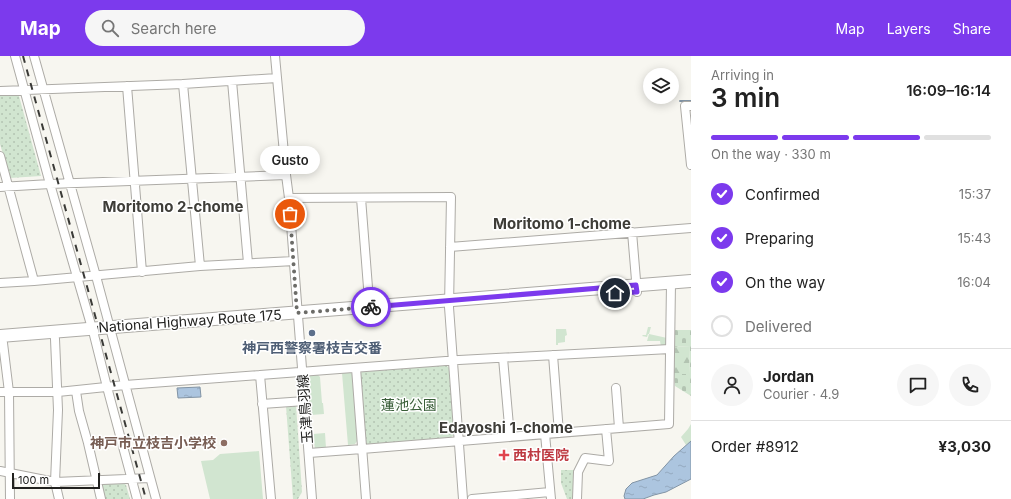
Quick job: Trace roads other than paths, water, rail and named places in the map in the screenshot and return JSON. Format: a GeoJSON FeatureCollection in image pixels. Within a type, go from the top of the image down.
{"type":"FeatureCollection","features":[{"type":"Feature","properties":{"kind":"highway","name":"National Highway Route 175"},"geometry":{"type":"LineString","coordinates":[[1,341],[54,335],[637,289],[671,286],[691,281]]}},
{"type":"Feature","properties":{"kind":"highway","name":"National Highway Route 175"},"geometry":{"type":"LineString","coordinates":[[671,286],[691,288]]}},
{"type":"Feature","properties":{"kind":"street"},"geometry":{"type":"LineString","coordinates":[[15,56],[50,184],[78,277],[137,499]]}},
{"type":"Feature","properties":{"kind":"street"},"geometry":{"type":"LineString","coordinates":[[34,56],[96,276],[156,499]]}},
{"type":"Feature","properties":{"kind":"street","name":"玉津鳥羽線"},"geometry":{"type":"LineString","coordinates":[[275,56],[289,198],[312,499]]}},
{"type":"Feature","properties":{"kind":"street"},"geometry":{"type":"LineString","coordinates":[[0,91],[183,84],[277,78]]}},
{"type":"Feature","properties":{"kind":"street"},"geometry":{"type":"LineString","coordinates":[[232,81],[248,263]]}},
{"type":"Feature","properties":{"kind":"street"},"geometry":{"type":"LineString","coordinates":[[183,84],[200,266]]}},
{"type":"Feature","properties":{"kind":"street"},"geometry":{"type":"LineString","coordinates":[[127,86],[142,272]]}},
{"type":"Feature","properties":{"kind":"street"},"geometry":{"type":"LineString","coordinates":[[690,165],[685,106],[691,106]]}},
{"type":"Feature","properties":{"kind":"street"},"geometry":{"type":"LineString","coordinates":[[0,156],[4,187],[34,281]]}},
{"type":"Feature","properties":{"kind":"street"},"geometry":{"type":"LineString","coordinates":[[4,187],[286,175]]}},
{"type":"Feature","properties":{"kind":"street"},"geometry":{"type":"LineString","coordinates":[[289,198],[451,197],[449,304],[463,499]]}},
{"type":"Feature","properties":{"kind":"street"},"geometry":{"type":"LineString","coordinates":[[361,198],[370,310]]}},
{"type":"Feature","properties":{"kind":"street"},"geometry":{"type":"LineString","coordinates":[[450,247],[691,228]]}},
{"type":"Feature","properties":{"kind":"street"},"geometry":{"type":"LineString","coordinates":[[632,232],[637,289]]}},
{"type":"Feature","properties":{"kind":"street"},"geometry":{"type":"LineString","coordinates":[[0,283],[200,266],[294,260]]}},
{"type":"Feature","properties":{"kind":"street"},"geometry":{"type":"LineString","coordinates":[[309,452],[669,424],[671,286]]}},
{"type":"Feature","properties":{"kind":"street"},"geometry":{"type":"LineString","coordinates":[[54,335],[58,392],[54,482],[59,499]]}},
{"type":"Feature","properties":{"kind":"street"},"geometry":{"type":"LineString","coordinates":[[1,341],[9,392],[10,499]]}},
{"type":"Feature","properties":{"kind":"street"},"geometry":{"type":"LineString","coordinates":[[0,392],[58,392],[453,360],[670,349]]}},
{"type":"Feature","properties":{"kind":"street"},"geometry":{"type":"LineString","coordinates":[[553,356],[559,433]]}},
{"type":"Feature","properties":{"kind":"street"},"geometry":{"type":"LineString","coordinates":[[503,358],[510,437]]}},
{"type":"Feature","properties":{"kind":"street"},"geometry":{"type":"LineString","coordinates":[[356,368],[366,499]]}},
{"type":"Feature","properties":{"kind":"street"},"geometry":{"type":"LineString","coordinates":[[260,375],[270,499]]}},
{"type":"Feature","properties":{"kind":"street"},"geometry":{"type":"LineString","coordinates":[[616,388],[619,428]]}},
{"type":"Feature","properties":{"kind":"street"},"geometry":{"type":"LineString","coordinates":[[76,390],[79,410],[101,499]]}},
{"type":"Feature","properties":{"kind":"street"},"geometry":{"type":"LineString","coordinates":[[262,404],[305,401]]}},
{"type":"Feature","properties":{"kind":"street"},"geometry":{"type":"LineString","coordinates":[[577,499],[578,472],[585,458],[609,461],[606,429]]}},
{"type":"Feature","properties":{"kind":"street"},"geometry":{"type":"LineString","coordinates":[[472,499],[551,496],[545,434]]}},
{"type":"Feature","properties":{"kind":"street"},"geometry":{"type":"LineString","coordinates":[[0,471],[54,482],[150,478]]}},
{"type":"Feature","properties":{"kind":"water"},"geometry":{"type":"Polygon","coordinates":[[[200,387],[201,397],[178,398],[177,388],[200,387]]]}},
{"type":"Feature","properties":{"kind":"water"},"geometry":{"type":"Polygon","coordinates":[[[691,441],[691,479],[666,492],[643,499],[625,499],[624,496],[626,489],[632,483],[657,475],[674,456],[691,441]]]}},
{"type":"Feature","properties":{"kind":"waterway"},"geometry":{"type":"LineString","coordinates":[[680,101],[691,101]]}},
{"type":"Feature","properties":{"kind":"railway"},"geometry":{"type":"LineString","coordinates":[[23,56],[146,499]]}},
{"type":"Feature","properties":{"kind":"place","name":"Gusto"},"geometry":{"type":"Point","coordinates":[290,214]}},
{"type":"Feature","properties":{"kind":"place","name":"神戸西警察署枝吉交番"},"geometry":{"type":"Point","coordinates":[312,333]}},
{"type":"Feature","properties":{"kind":"place","name":"神戸市立枝吉小学校"},"geometry":{"type":"Point","coordinates":[224,443]}},
{"type":"Feature","properties":{"kind":"place","name":"西村医院"},"geometry":{"type":"Point","coordinates":[504,455]}},
{"type":"Feature","properties":{"kind":"district","name":"Moritomo 2-chome"},"geometry":{"type":"Point","coordinates":[173,207]}},
{"type":"Feature","properties":{"kind":"district","name":"Moritomo 1-chome"},"geometry":{"type":"Point","coordinates":[562,224]}},
{"type":"Feature","properties":{"kind":"district","name":"Edayoshi 1-chome"},"geometry":{"type":"Point","coordinates":[506,428]}},
{"type":"Feature","properties":{"kind":"park label","name":"蓮池公園"},"geometry":{"type":"Point","coordinates":[409,405]}}]}
